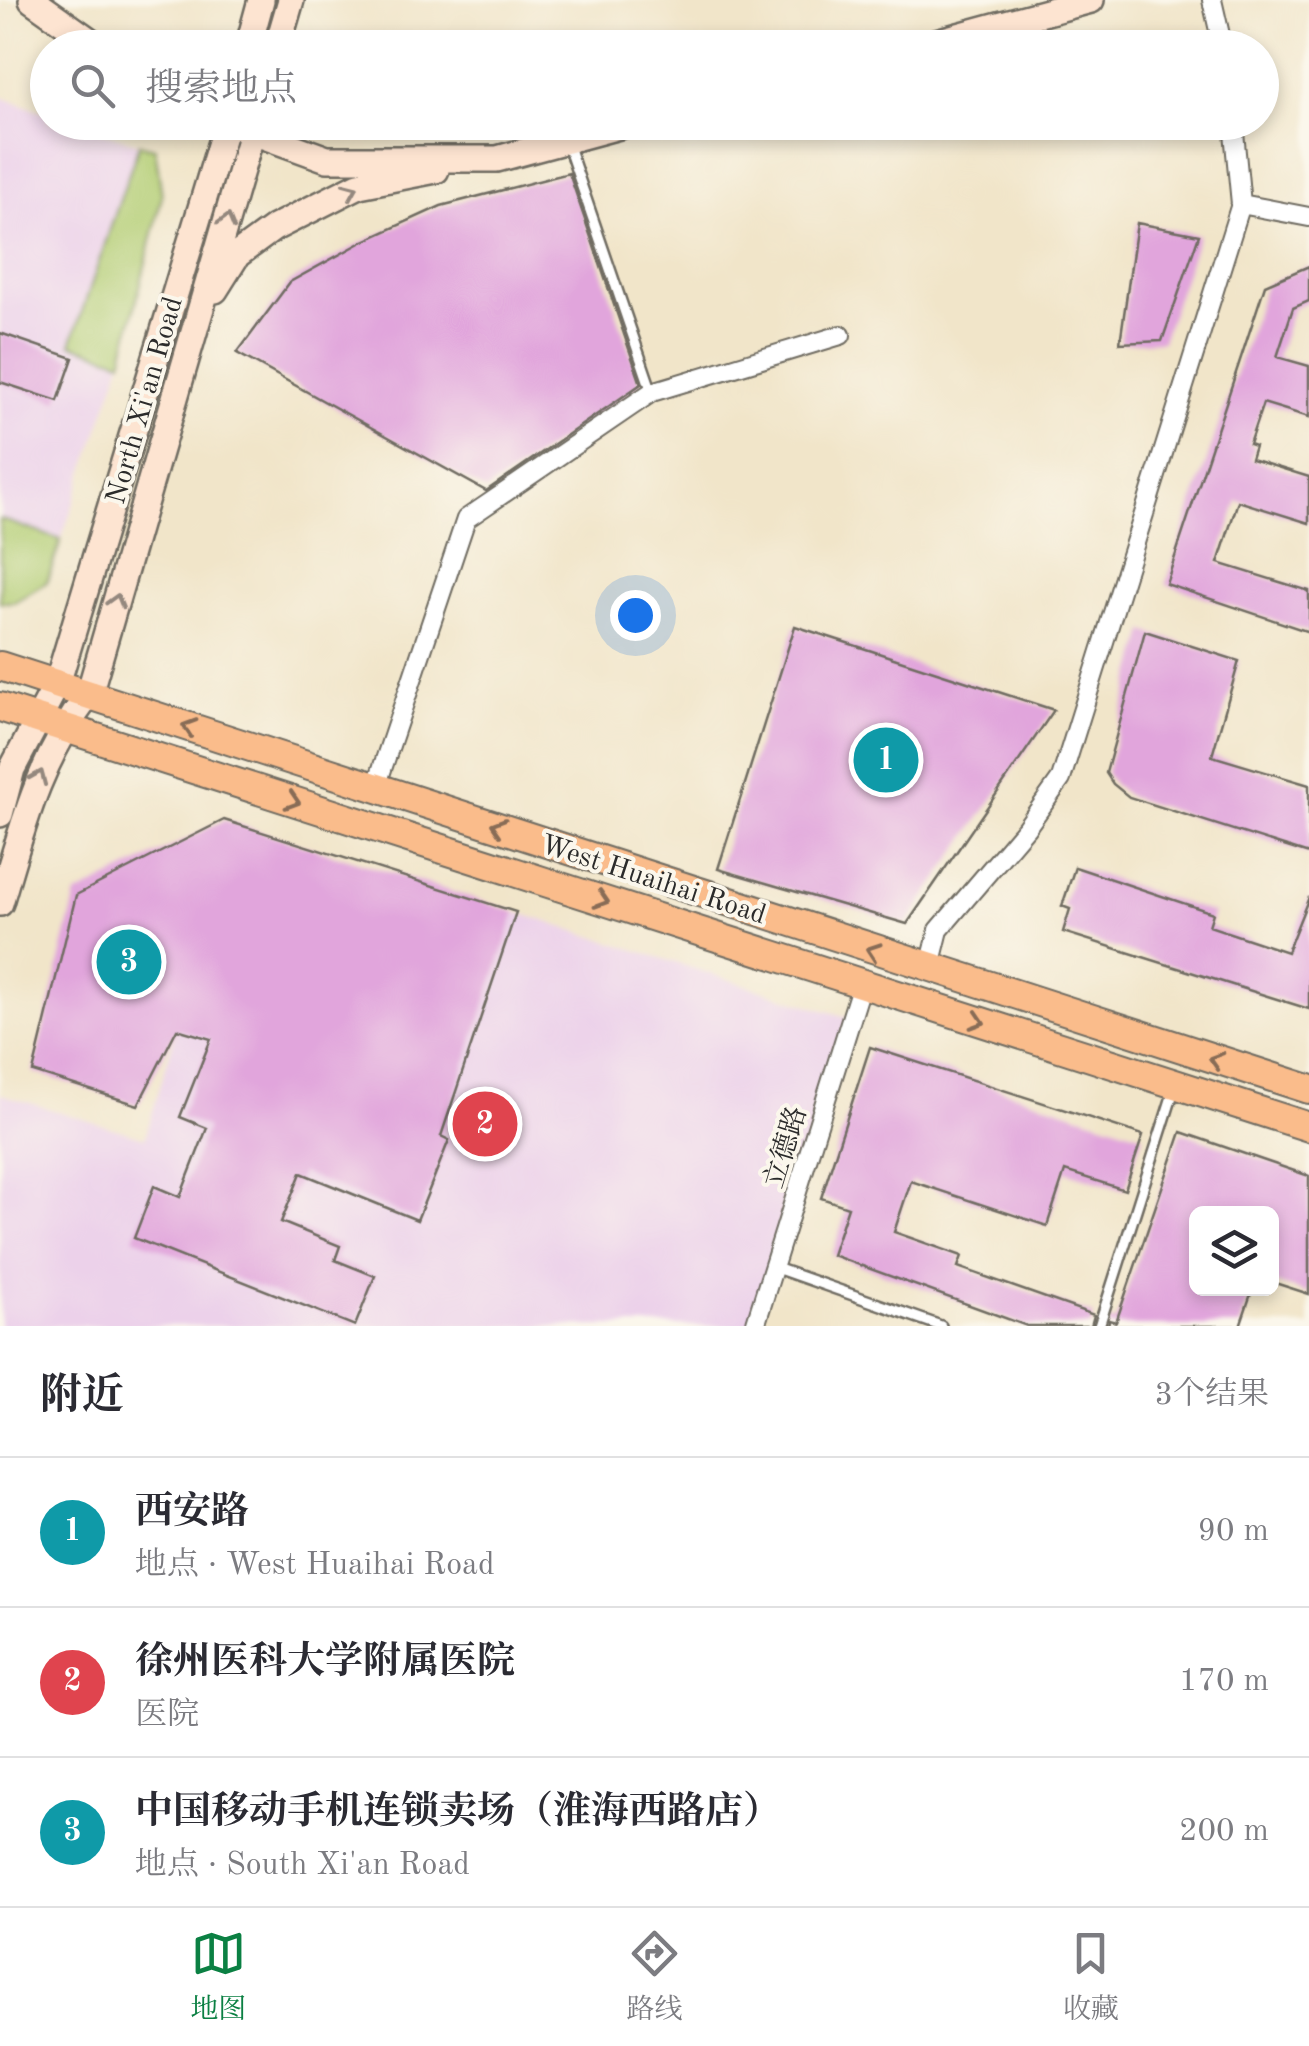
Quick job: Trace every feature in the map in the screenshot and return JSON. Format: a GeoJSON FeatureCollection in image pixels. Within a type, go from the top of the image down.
{"type":"FeatureCollection","features":[{"type":"Feature","properties":{"kind":"main road"},"geometry":{"type":"LineString","coordinates":[[32,0],[74,30]]}},
{"type":"Feature","properties":{"kind":"main road"},"geometry":{"type":"LineString","coordinates":[[253,30],[262,0]]}},
{"type":"Feature","properties":{"kind":"main road"},"geometry":{"type":"LineString","coordinates":[[282,30],[290,0]]}},
{"type":"Feature","properties":{"kind":"main road"},"geometry":{"type":"LineString","coordinates":[[980,30],[1091,0]]}},
{"type":"Feature","properties":{"kind":"main road","name":"North Xi'an Road"},"geometry":{"type":"LineString","coordinates":[[0,814],[12,769],[57,684],[222,140]]}},
{"type":"Feature","properties":{"kind":"main road","name":"North Xi'an Road"},"geometry":{"type":"LineString","coordinates":[[89,694],[250,140]]}},
{"type":"Feature","properties":{"kind":"main road"},"geometry":{"type":"LineString","coordinates":[[284,140],[327,159],[497,158]]}},
{"type":"Feature","properties":{"kind":"main road"},"geometry":{"type":"LineString","coordinates":[[200,315],[237,255],[274,228],[359,184],[570,140]]}},
{"type":"Feature","properties":{"kind":"main road","name":"West Huaihai Road"},"geometry":{"type":"LineString","coordinates":[[0,666],[929,970],[1309,1089]]}},
{"type":"Feature","properties":{"kind":"main road"},"geometry":{"type":"LineString","coordinates":[[0,903],[37,778],[64,727],[89,694]]}},
{"type":"Feature","properties":{"kind":"main road","name":"West Huaihai Road"},"geometry":{"type":"LineString","coordinates":[[0,707],[1309,1127]]}},
{"type":"Feature","properties":{"kind":"street"},"geometry":{"type":"LineString","coordinates":[[1212,0],[1218,30]]}},
{"type":"Feature","properties":{"kind":"street"},"geometry":{"type":"LineString","coordinates":[[929,970],[939,930],[1026,828],[1061,779],[1241,204],[1235,140]]}},
{"type":"Feature","properties":{"kind":"street"},"geometry":{"type":"LineString","coordinates":[[1241,204],[1309,217]]}},
{"type":"Feature","properties":{"kind":"street"},"geometry":{"type":"LineString","coordinates":[[376,787],[466,519],[652,392],[841,335]]}},
{"type":"Feature","properties":{"kind":"street","name":"立德路"},"geometry":{"type":"LineString","coordinates":[[755,1326],[862,984]]}},
{"type":"Feature","properties":{"kind":"lane"},"geometry":{"type":"LineString","coordinates":[[566,141],[652,392]]}},
{"type":"Feature","properties":{"kind":"lane"},"geometry":{"type":"LineString","coordinates":[[1098,1326],[1176,1084]]}},
{"type":"Feature","properties":{"kind":"lane"},"geometry":{"type":"LineString","coordinates":[[776,1268],[941,1326]]}},
{"type":"Feature","properties":{"kind":"shaded area"},"geometry":{"type":"Polygon","coordinates":[[[0,97],[30,107],[30,140],[127,140],[139,144],[72,343],[122,361],[61,540],[0,519],[0,97]]]}},
{"type":"Feature","properties":{"kind":"shaded area"},"geometry":{"type":"Polygon","coordinates":[[[516,912],[852,1019],[752,1326],[0,1326],[0,1094],[145,1138],[177,1029],[450,1109],[516,912]]]}},
{"type":"Feature","properties":{"kind":"green space"},"geometry":{"type":"Polygon","coordinates":[[[139,144],[155,148],[162,196],[122,361],[71,344],[139,144]]]}},
{"type":"Feature","properties":{"kind":"green space"},"geometry":{"type":"Polygon","coordinates":[[[0,519],[61,540],[47,582],[14,602],[0,602],[0,519]]]}},
{"type":"Feature","properties":{"kind":"building"},"geometry":{"type":"Polygon","coordinates":[[[569,173],[641,384],[486,491],[237,353],[290,282],[364,241],[441,206],[569,173]]]}},
{"type":"Feature","properties":{"kind":"building"},"geometry":{"type":"Polygon","coordinates":[[[1137,223],[1199,235],[1162,341],[1120,343],[1137,223]]]}},
{"type":"Feature","properties":{"kind":"building"},"geometry":{"type":"Polygon","coordinates":[[[1309,266],[1309,301],[1293,308],[1277,357],[1309,366],[1309,417],[1263,403],[1249,444],[1255,446],[1251,459],[1309,477],[1309,523],[1238,501],[1218,563],[1309,591],[1309,632],[1166,584],[1265,285],[1309,266]]]}},
{"type":"Feature","properties":{"kind":"building"},"geometry":{"type":"Polygon","coordinates":[[[0,333],[73,358],[58,401],[0,382],[0,333]]]}},
{"type":"Feature","properties":{"kind":"building"},"geometry":{"type":"Polygon","coordinates":[[[795,626],[1054,710],[907,924],[718,869],[795,626]]]}},
{"type":"Feature","properties":{"kind":"building"},"geometry":{"type":"Polygon","coordinates":[[[1145,631],[1239,661],[1212,756],[1309,785],[1309,854],[1129,797],[1113,784],[1106,773],[1145,631]]]}},
{"type":"Feature","properties":{"kind":"building"},"geometry":{"type":"Polygon","coordinates":[[[224,820],[516,912],[441,1136],[449,1140],[417,1220],[301,1173],[281,1222],[340,1246],[335,1260],[375,1276],[355,1326],[134,1238],[154,1186],[180,1197],[207,1128],[180,1117],[211,1039],[177,1029],[138,1105],[33,1072],[76,895],[224,820]]]}},
{"type":"Feature","properties":{"kind":"building"},"geometry":{"type":"Polygon","coordinates":[[[1075,867],[1213,913],[1209,926],[1287,952],[1309,897],[1309,1009],[1063,932],[1070,909],[1062,906],[1075,867]]]}},
{"type":"Feature","properties":{"kind":"building"},"geometry":{"type":"Polygon","coordinates":[[[870,1047],[1143,1135],[1125,1190],[1065,1171],[1047,1226],[911,1181],[894,1232],[962,1256],[958,1267],[1094,1315],[1091,1326],[1027,1326],[832,1255],[848,1207],[821,1198],[870,1047]]]}},
{"type":"Feature","properties":{"kind":"building"},"geometry":{"type":"Polygon","coordinates":[[[1181,1132],[1309,1176],[1309,1294],[1279,1284],[1279,1206],[1189,1206],[1189,1296],[1250,1296],[1240,1326],[1108,1326],[1109,1320],[1116,1322],[1181,1132]]]}},
{"type":"Feature","properties":{"kind":"place","name":"西安路"},"geometry":{"type":"Point","coordinates":[886,760]}},
{"type":"Feature","properties":{"kind":"place","name":"中国移动手机连锁卖场（淮海西路店）"},"geometry":{"type":"Point","coordinates":[129,962]}},
{"type":"Feature","properties":{"kind":"place","name":"徐州医科大学附属医院"},"geometry":{"type":"Point","coordinates":[485,1124]}}]}
